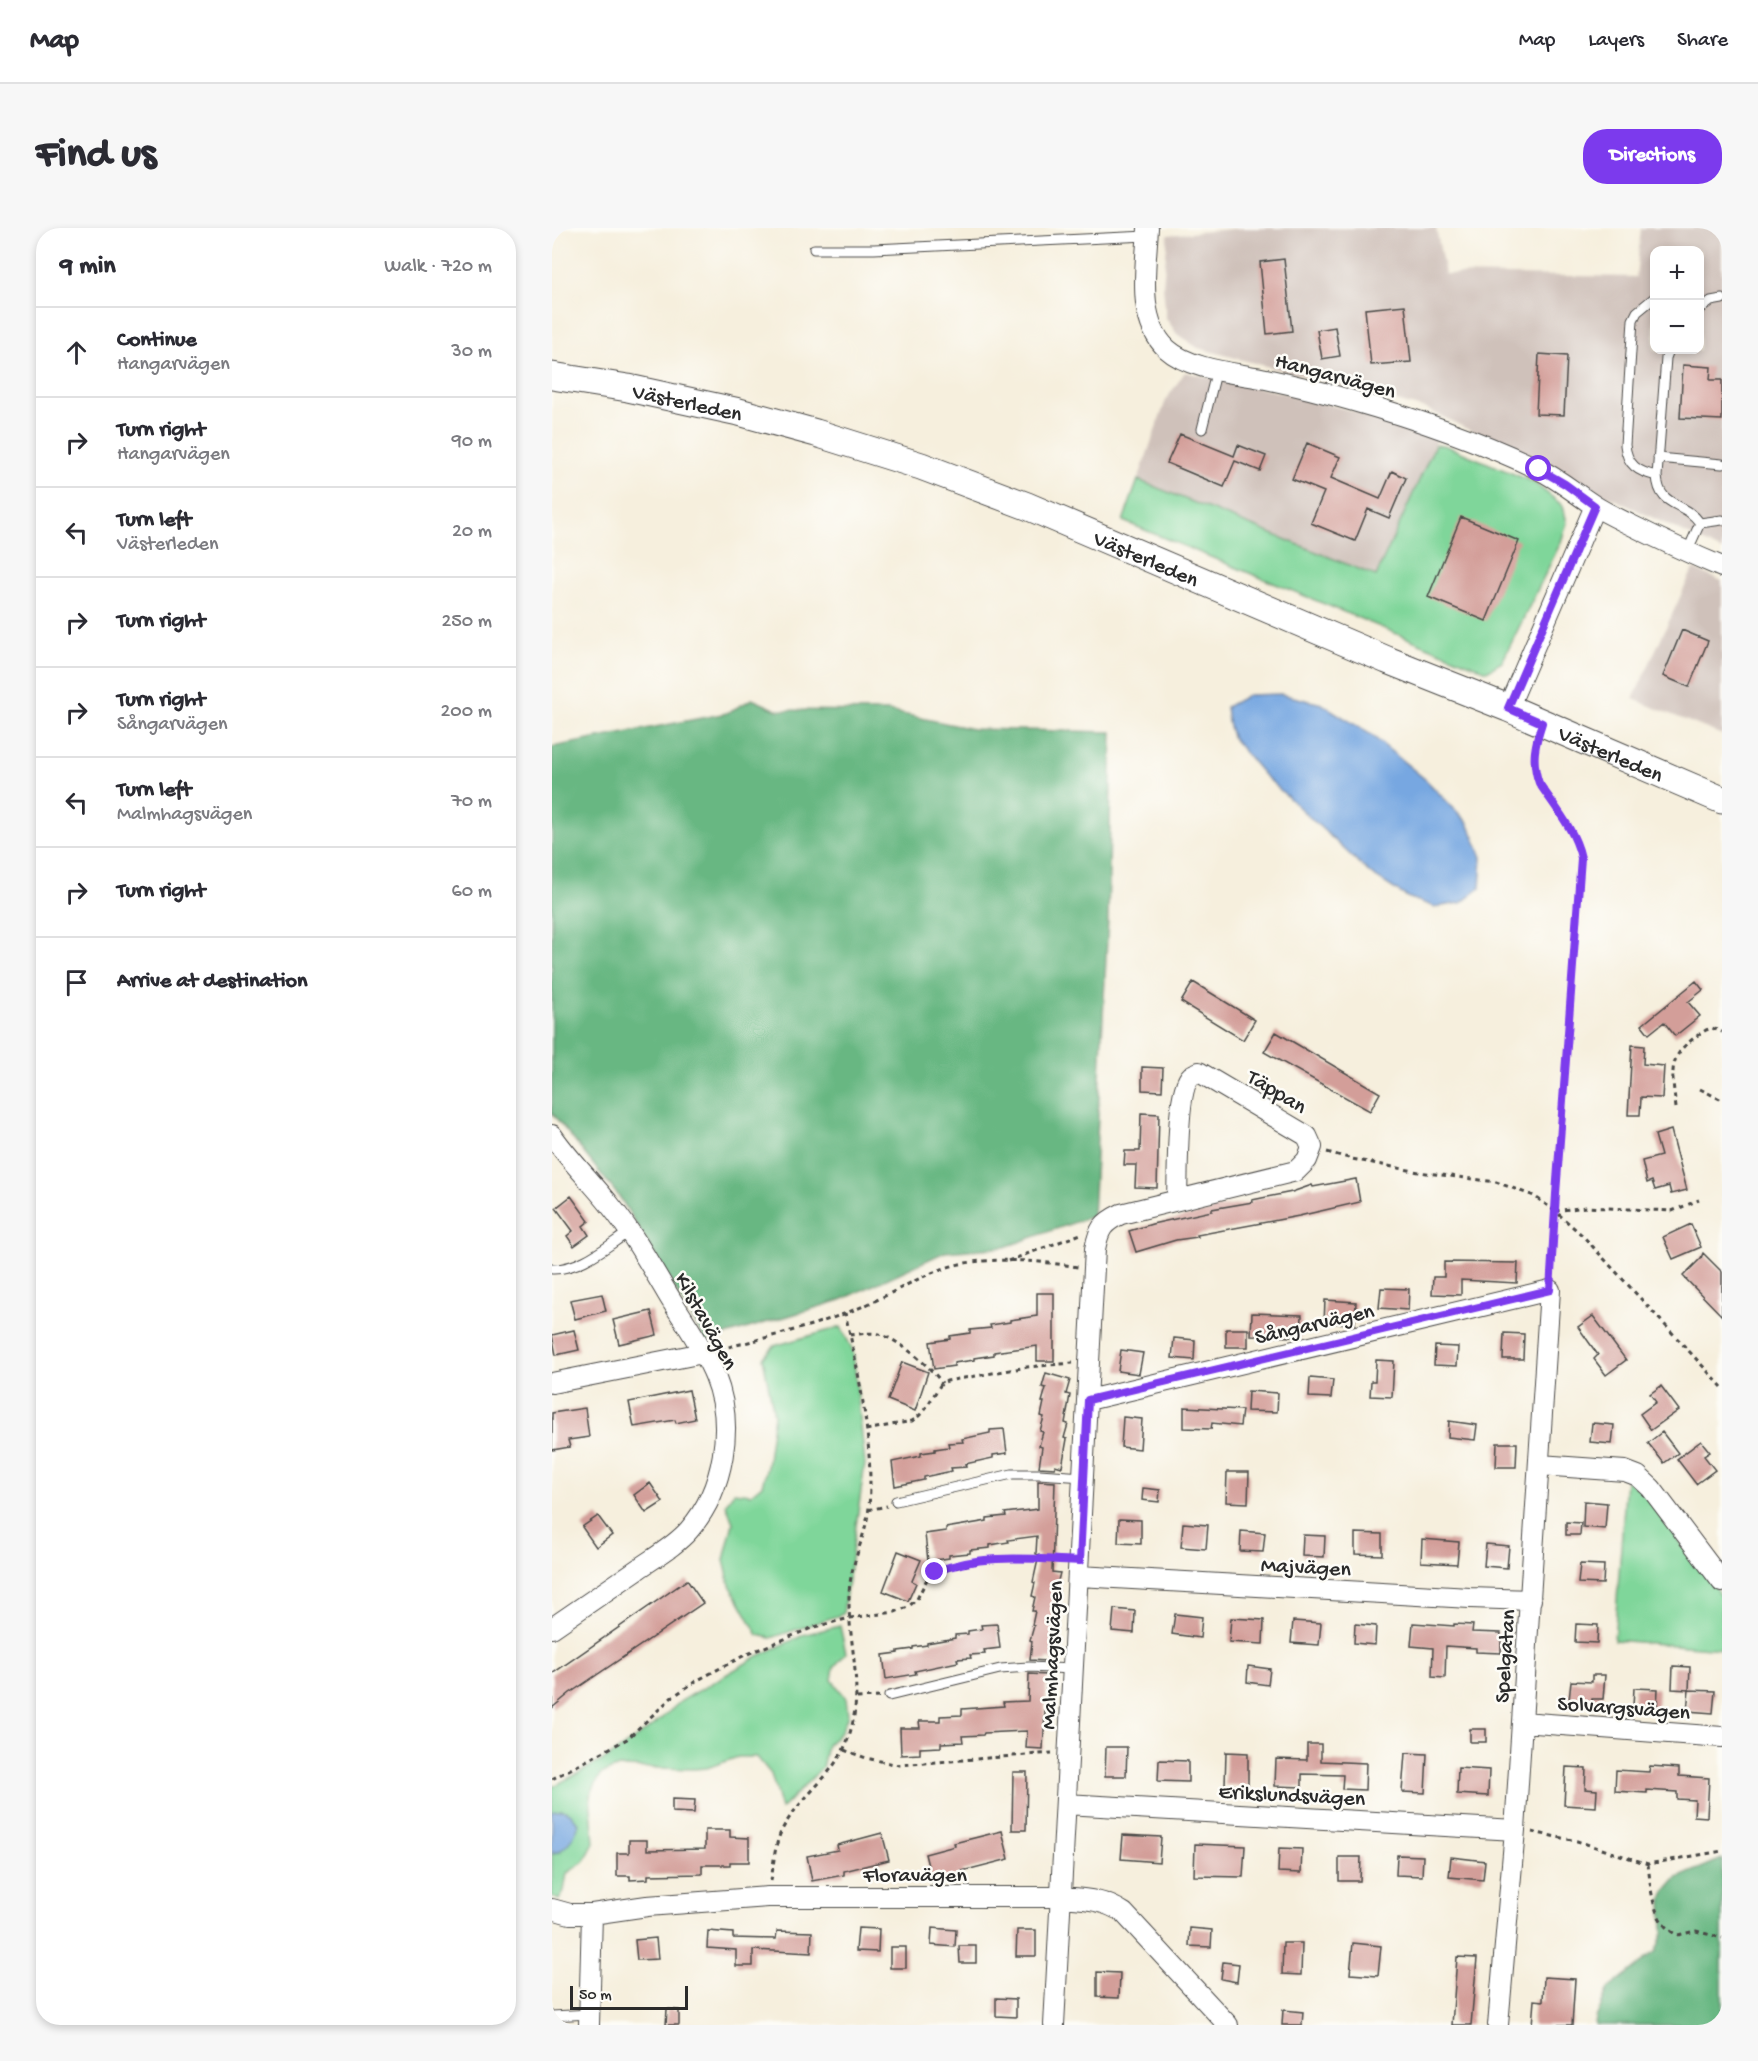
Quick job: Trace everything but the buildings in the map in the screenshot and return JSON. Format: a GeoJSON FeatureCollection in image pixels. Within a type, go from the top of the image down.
{"type":"FeatureCollection","features":[{"type":"Feature","properties":{"kind":"street","name":"Hangarvägen"},"geometry":{"type":"LineString","coordinates":[[1148,232],[1146,294],[1148,319],[1156,336],[1168,350],[1183,360],[1350,399],[1445,431],[1539,469],[1565,484],[1595,506],[1722,567]]}},
{"type":"Feature","properties":{"kind":"street","name":"Västerleden"},"geometry":{"type":"LineString","coordinates":[[552,376],[628,388],[739,412],[816,432],[921,466],[1027,506],[1722,800]]}},
{"type":"Feature","properties":{"kind":"street"},"geometry":{"type":"LineString","coordinates":[[1508,708],[1595,506]]}},
{"type":"Feature","properties":{"kind":"street","name":"Täppan"},"geometry":{"type":"LineString","coordinates":[[1199,1072],[1307,1136],[1312,1147],[1307,1161],[1296,1171],[1178,1200],[1181,1107],[1185,1087],[1191,1076],[1199,1072]]}},
{"type":"Feature","properties":{"kind":"street","name":"Kilstavägen"},"geometry":{"type":"LineString","coordinates":[[552,1135],[580,1172],[610,1204],[703,1353],[715,1377],[722,1400],[724,1422],[723,1455],[716,1482],[703,1509],[688,1530],[664,1551],[552,1628]]}},
{"type":"Feature","properties":{"kind":"street"},"geometry":{"type":"LineString","coordinates":[[1098,1232],[1107,1220],[1121,1214],[1178,1200]]}},
{"type":"Feature","properties":{"kind":"street","name":"Malmhagsvägen"},"geometry":{"type":"LineString","coordinates":[[1054,2025],[1094,1269],[1098,1232]]}},
{"type":"Feature","properties":{"kind":"street","name":"Sångarvägen"},"geometry":{"type":"LineString","coordinates":[[1088,1400],[1550,1290]]}},
{"type":"Feature","properties":{"kind":"street","name":"Spelgatan"},"geometry":{"type":"LineString","coordinates":[[1498,2025],[1515,1830],[1550,1290]]}},
{"type":"Feature","properties":{"kind":"street"},"geometry":{"type":"LineString","coordinates":[[552,1383],[703,1353]]}},
{"type":"Feature","properties":{"kind":"street"},"geometry":{"type":"LineString","coordinates":[[1540,1465],[1625,1471],[1638,1476],[1651,1488],[1722,1582]]}},
{"type":"Feature","properties":{"kind":"street","name":"Majvägen"},"geometry":{"type":"LineString","coordinates":[[1079,1568],[1458,1598],[1531,1600]]}},
{"type":"Feature","properties":{"kind":"street","name":"Solvargsvägen"},"geometry":{"type":"LineString","coordinates":[[1522,1722],[1722,1737]]}},
{"type":"Feature","properties":{"kind":"street","name":"Erikslundsvägen"},"geometry":{"type":"LineString","coordinates":[[1066,1804],[1515,1830]]}},
{"type":"Feature","properties":{"kind":"street","name":"Floravägen"},"geometry":{"type":"LineString","coordinates":[[552,1910],[570,1914],[592,1914],[647,1906],[768,1897],[1093,1900],[1111,1904],[1124,1913],[1228,2025]]}},
{"type":"Feature","properties":{"kind":"street"},"geometry":{"type":"LineString","coordinates":[[589,2020],[592,1914]]}},
{"type":"Feature","properties":{"kind":"lane","name":"Hangarvägen"},"geometry":{"type":"LineString","coordinates":[[814,249],[874,249],[1148,232]]}},
{"type":"Feature","properties":{"kind":"lane"},"geometry":{"type":"LineString","coordinates":[[1704,300],[1722,299]]}},
{"type":"Feature","properties":{"kind":"lane"},"geometry":{"type":"LineString","coordinates":[[1652,300],[1637,312],[1633,320],[1625,446],[1628,458],[1635,468],[1656,476]]}},
{"type":"Feature","properties":{"kind":"lane"},"geometry":{"type":"LineString","coordinates":[[1704,306],[1711,301]]}},
{"type":"Feature","properties":{"kind":"lane"},"geometry":{"type":"LineString","coordinates":[[1667,354],[1656,476],[1660,494],[1689,511],[1700,523]]}},
{"type":"Feature","properties":{"kind":"lane"},"geometry":{"type":"LineString","coordinates":[[1202,429],[1217,369]]}},
{"type":"Feature","properties":{"kind":"lane"},"geometry":{"type":"LineString","coordinates":[[1658,458],[1722,464]]}},
{"type":"Feature","properties":{"kind":"lane"},"geometry":{"type":"LineString","coordinates":[[1700,523],[1722,520]]}},
{"type":"Feature","properties":{"kind":"lane"},"geometry":{"type":"LineString","coordinates":[[1687,552],[1700,523]]}},
{"type":"Feature","properties":{"kind":"lane"},"geometry":{"type":"LineString","coordinates":[[552,1269],[570,1266],[591,1256],[629,1232]]}},
{"type":"Feature","properties":{"kind":"lane"},"geometry":{"type":"LineString","coordinates":[[896,1501],[1012,1474],[1084,1477]]}},
{"type":"Feature","properties":{"kind":"lane"},"geometry":{"type":"LineString","coordinates":[[889,1696],[1000,1669],[1029,1667],[1073,1670]]}},
{"type":"Feature","properties":{"kind":"lane"},"geometry":{"type":"LineString","coordinates":[[552,2016],[589,2020]]}},
{"type":"Feature","properties":{"kind":"path"},"geometry":{"type":"LineString","coordinates":[[1542,723],[1534,751],[1536,776],[1571,832],[1579,847],[1581,858],[1550,1290]]}},
{"type":"Feature","properties":{"kind":"path"},"geometry":{"type":"LineString","coordinates":[[1676,1108],[1672,1076],[1676,1055],[1706,1030],[1712,1028],[1722,1032]]}},
{"type":"Feature","properties":{"kind":"path"},"geometry":{"type":"LineString","coordinates":[[1700,1089],[1722,1100]]}},
{"type":"Feature","properties":{"kind":"path"},"geometry":{"type":"LineString","coordinates":[[1312,1147],[1352,1159],[1419,1172],[1496,1182],[1534,1196],[1583,1236],[1722,1387]]}},
{"type":"Feature","properties":{"kind":"path"},"geometry":{"type":"LineString","coordinates":[[1555,1211],[1586,1207],[1672,1211],[1699,1200]]}},
{"type":"Feature","properties":{"kind":"path"},"geometry":{"type":"LineString","coordinates":[[1006,1261],[1076,1235],[1098,1232]]}},
{"type":"Feature","properties":{"kind":"path"},"geometry":{"type":"LineString","coordinates":[[703,1353],[845,1313],[910,1283],[959,1264],[1006,1261],[1094,1269]]}},
{"type":"Feature","properties":{"kind":"path"},"geometry":{"type":"LineString","coordinates":[[768,1897],[777,1844],[783,1827],[844,1750],[852,1726],[857,1698],[849,1618],[850,1581],[868,1510],[870,1467],[866,1430],[845,1313]]}},
{"type":"Feature","properties":{"kind":"path"},"geometry":{"type":"LineString","coordinates":[[850,1335],[876,1333],[886,1336],[923,1363],[942,1383]]}},
{"type":"Feature","properties":{"kind":"path"},"geometry":{"type":"LineString","coordinates":[[866,1430],[919,1417],[942,1383],[1027,1367],[1089,1361]]}},
{"type":"Feature","properties":{"kind":"path"},"geometry":{"type":"LineString","coordinates":[[868,1510],[891,1505],[896,1501]]}},
{"type":"Feature","properties":{"kind":"path"},"geometry":{"type":"LineString","coordinates":[[552,1779],[627,1739],[671,1698],[696,1680],[785,1638],[814,1627],[849,1618],[895,1612],[908,1607],[917,1599],[930,1576],[942,1569],[987,1560],[1020,1558],[1079,1568]]}},
{"type":"Feature","properties":{"kind":"path"},"geometry":{"type":"LineString","coordinates":[[857,1698],[889,1696]]}},
{"type":"Feature","properties":{"kind":"path"},"geometry":{"type":"LineString","coordinates":[[844,1750],[899,1766],[1069,1752]]}},
{"type":"Feature","properties":{"kind":"path"},"geometry":{"type":"LineString","coordinates":[[1515,1830],[1577,1841],[1648,1864],[1722,1851]]}},
{"type":"Feature","properties":{"kind":"path"},"geometry":{"type":"LineString","coordinates":[[1648,1864],[1653,1900],[1668,1929],[1678,1935],[1696,1931],[1722,1938]]}},
{"type":"Feature","properties":{"kind":"shaded area"},"geometry":{"type":"Polygon","coordinates":[[[1242,228],[1436,228],[1445,274],[1636,277],[1641,228],[1722,228],[1722,551],[1426,409],[1198,348],[1177,334],[1166,318],[1163,285],[1168,235],[1242,228]]]}},
{"type":"Feature","properties":{"kind":"shaded area"},"geometry":{"type":"Polygon","coordinates":[[[1185,372],[1283,393],[1369,415],[1437,438],[1377,576],[1138,480],[1166,400],[1185,372]]]}},
{"type":"Feature","properties":{"kind":"shaded area"},"geometry":{"type":"Polygon","coordinates":[[[1693,569],[1722,581],[1722,735],[1633,699],[1693,569]]]}},
{"type":"Feature","properties":{"kind":"green space"},"geometry":{"type":"Polygon","coordinates":[[[1435,445],[1444,445],[1533,482],[1563,506],[1567,523],[1561,542],[1502,662],[1487,671],[1123,521],[1138,480],[1376,576],[1435,445]]]}},
{"type":"Feature","properties":{"kind":"green space"},"geometry":{"type":"Polygon","coordinates":[[[752,699],[777,710],[888,711],[973,729],[1112,732],[1108,919],[1093,1216],[1005,1247],[945,1252],[841,1300],[706,1341],[621,1199],[552,1113],[552,747],[727,713],[752,699]]]}},
{"type":"Feature","properties":{"kind":"green space"},"geometry":{"type":"Polygon","coordinates":[[[841,1327],[853,1351],[865,1464],[843,1614],[771,1638],[758,1635],[730,1585],[724,1560],[733,1523],[726,1504],[734,1492],[751,1494],[762,1485],[767,1467],[774,1414],[763,1358],[774,1346],[841,1327]]]}},
{"type":"Feature","properties":{"kind":"green space"},"geometry":{"type":"Polygon","coordinates":[[[1626,1480],[1640,1489],[1722,1597],[1722,1649],[1614,1640],[1626,1480]]]}},
{"type":"Feature","properties":{"kind":"green space"},"geometry":{"type":"Polygon","coordinates":[[[840,1626],[846,1653],[834,1667],[832,1680],[846,1698],[848,1715],[841,1732],[827,1745],[822,1768],[781,1809],[771,1774],[757,1757],[738,1757],[707,1768],[619,1767],[601,1774],[590,1795],[594,1843],[584,1862],[567,1873],[564,1891],[559,1900],[552,1897],[552,1854],[561,1851],[562,1810],[552,1812],[552,1787],[609,1757],[654,1725],[681,1701],[758,1656],[806,1634],[840,1626]]]}},
{"type":"Feature","properties":{"kind":"green space"},"geometry":{"type":"Polygon","coordinates":[[[1722,1859],[1722,2025],[1595,2025],[1608,1989],[1656,1951],[1663,1933],[1662,1900],[1665,1892],[1677,1878],[1722,1859]]]}},
{"type":"Feature","properties":{"kind":"water"},"geometry":{"type":"Polygon","coordinates":[[[1281,694],[1322,704],[1370,734],[1426,780],[1468,823],[1482,857],[1480,888],[1461,903],[1435,907],[1407,897],[1371,874],[1263,774],[1232,737],[1226,707],[1248,695],[1281,694]]]}},
{"type":"Feature","properties":{"kind":"water"},"geometry":{"type":"Polygon","coordinates":[[[562,1810],[570,1813],[579,1824],[569,1843],[552,1854],[552,1812],[562,1810]]]}},
{"type":"Feature","properties":{"kind":"route"},"geometry":{"type":"LineString","coordinates":[[935,1572],[987,1560],[1020,1558],[1080,1561],[1088,1400],[1550,1290],[1581,858],[1579,847],[1571,832],[1536,776],[1534,751],[1542,723],[1508,708],[1595,506],[1565,484],[1539,469]]}}]}
